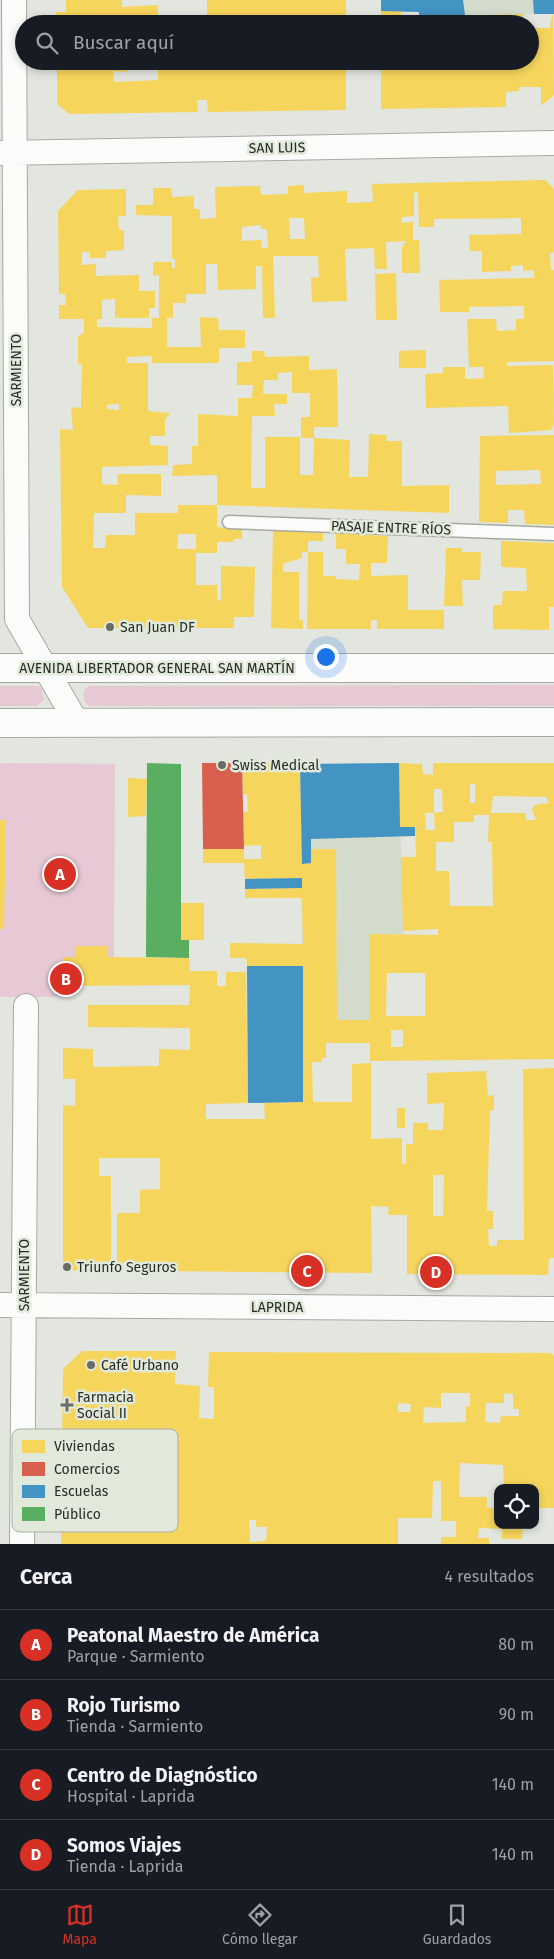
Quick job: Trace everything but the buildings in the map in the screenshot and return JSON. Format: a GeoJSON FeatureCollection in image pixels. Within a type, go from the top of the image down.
{"type":"FeatureCollection","features":[{"type":"Feature","properties":{"kind":"main road","name":"AVENIDA LIBERTADOR GENERAL SAN MARTÍN"},"geometry":{"type":"LineString","coordinates":[[0,668],[554,668]]}},
{"type":"Feature","properties":{"kind":"main road"},"geometry":{"type":"LineString","coordinates":[[0,723],[554,722]]}},
{"type":"Feature","properties":{"kind":"street","name":"SARMIENTO"},"geometry":{"type":"LineString","coordinates":[[14,0],[7,153],[17,619],[77,723]]}},
{"type":"Feature","properties":{"kind":"street","name":"SAN LUIS"},"geometry":{"type":"LineString","coordinates":[[7,153],[554,143]]}},
{"type":"Feature","properties":{"kind":"street","name":"SARMIENTO"},"geometry":{"type":"LineString","coordinates":[[23,1429],[26,1006]]}},
{"type":"Feature","properties":{"kind":"street","name":"LAPRIDA"},"geometry":{"type":"LineString","coordinates":[[0,1305],[554,1309]]}},
{"type":"Feature","properties":{"kind":"lane","name":"PASAJE ENTRE RÍOS"},"geometry":{"type":"LineString","coordinates":[[229,522],[554,534]]}},
{"type":"Feature","properties":{"kind":"shaded area"},"geometry":{"type":"Polygon","coordinates":[[[381,0],[554,0],[554,14],[419,15],[419,12],[381,0]]]}},
{"type":"Feature","properties":{"kind":"shaded area"},"geometry":{"type":"Polygon","coordinates":[[[554,685],[554,706],[89,706],[83,696],[88,686],[554,685]]]}},
{"type":"Feature","properties":{"kind":"shaded area"},"geometry":{"type":"Polygon","coordinates":[[[0,686],[39,686],[44,699],[37,706],[0,706],[0,686]]]}},
{"type":"Feature","properties":{"kind":"shaded area"},"geometry":{"type":"Polygon","coordinates":[[[0,763],[115,764],[114,957],[63,957],[63,997],[0,997],[0,929],[4,928],[6,821],[0,820],[0,763]]]}},
{"type":"Feature","properties":{"kind":"shaded area"},"geometry":{"type":"Polygon","coordinates":[[[399,763],[403,934],[370,934],[370,1020],[303,1020],[300,764],[399,763]]]}},
{"type":"Feature","properties":{"kind":"place","name":"San Juan DF"},"geometry":{"type":"Point","coordinates":[110,627]}},
{"type":"Feature","properties":{"kind":"place","name":"Swiss Medical"},"geometry":{"type":"Point","coordinates":[222,765]}},
{"type":"Feature","properties":{"kind":"place","name":"Peatonal Maestro de América"},"geometry":{"type":"Point","coordinates":[60,874]}},
{"type":"Feature","properties":{"kind":"place","name":"Rojo Turismo"},"geometry":{"type":"Point","coordinates":[66,979]}},
{"type":"Feature","properties":{"kind":"place","name":"Triunfo Seguros"},"geometry":{"type":"Point","coordinates":[67,1267]}},
{"type":"Feature","properties":{"kind":"place","name":"Centro de Diagnóstico"},"geometry":{"type":"Point","coordinates":[307,1271]}},
{"type":"Feature","properties":{"kind":"place","name":"Somos Viajes"},"geometry":{"type":"Point","coordinates":[436,1272]}},
{"type":"Feature","properties":{"kind":"place","name":"Café Urbano"},"geometry":{"type":"Point","coordinates":[91,1365]}},
{"type":"Feature","properties":{"kind":"place","name":"Farmacia Social II"},"geometry":{"type":"Point","coordinates":[67,1405]}}]}
